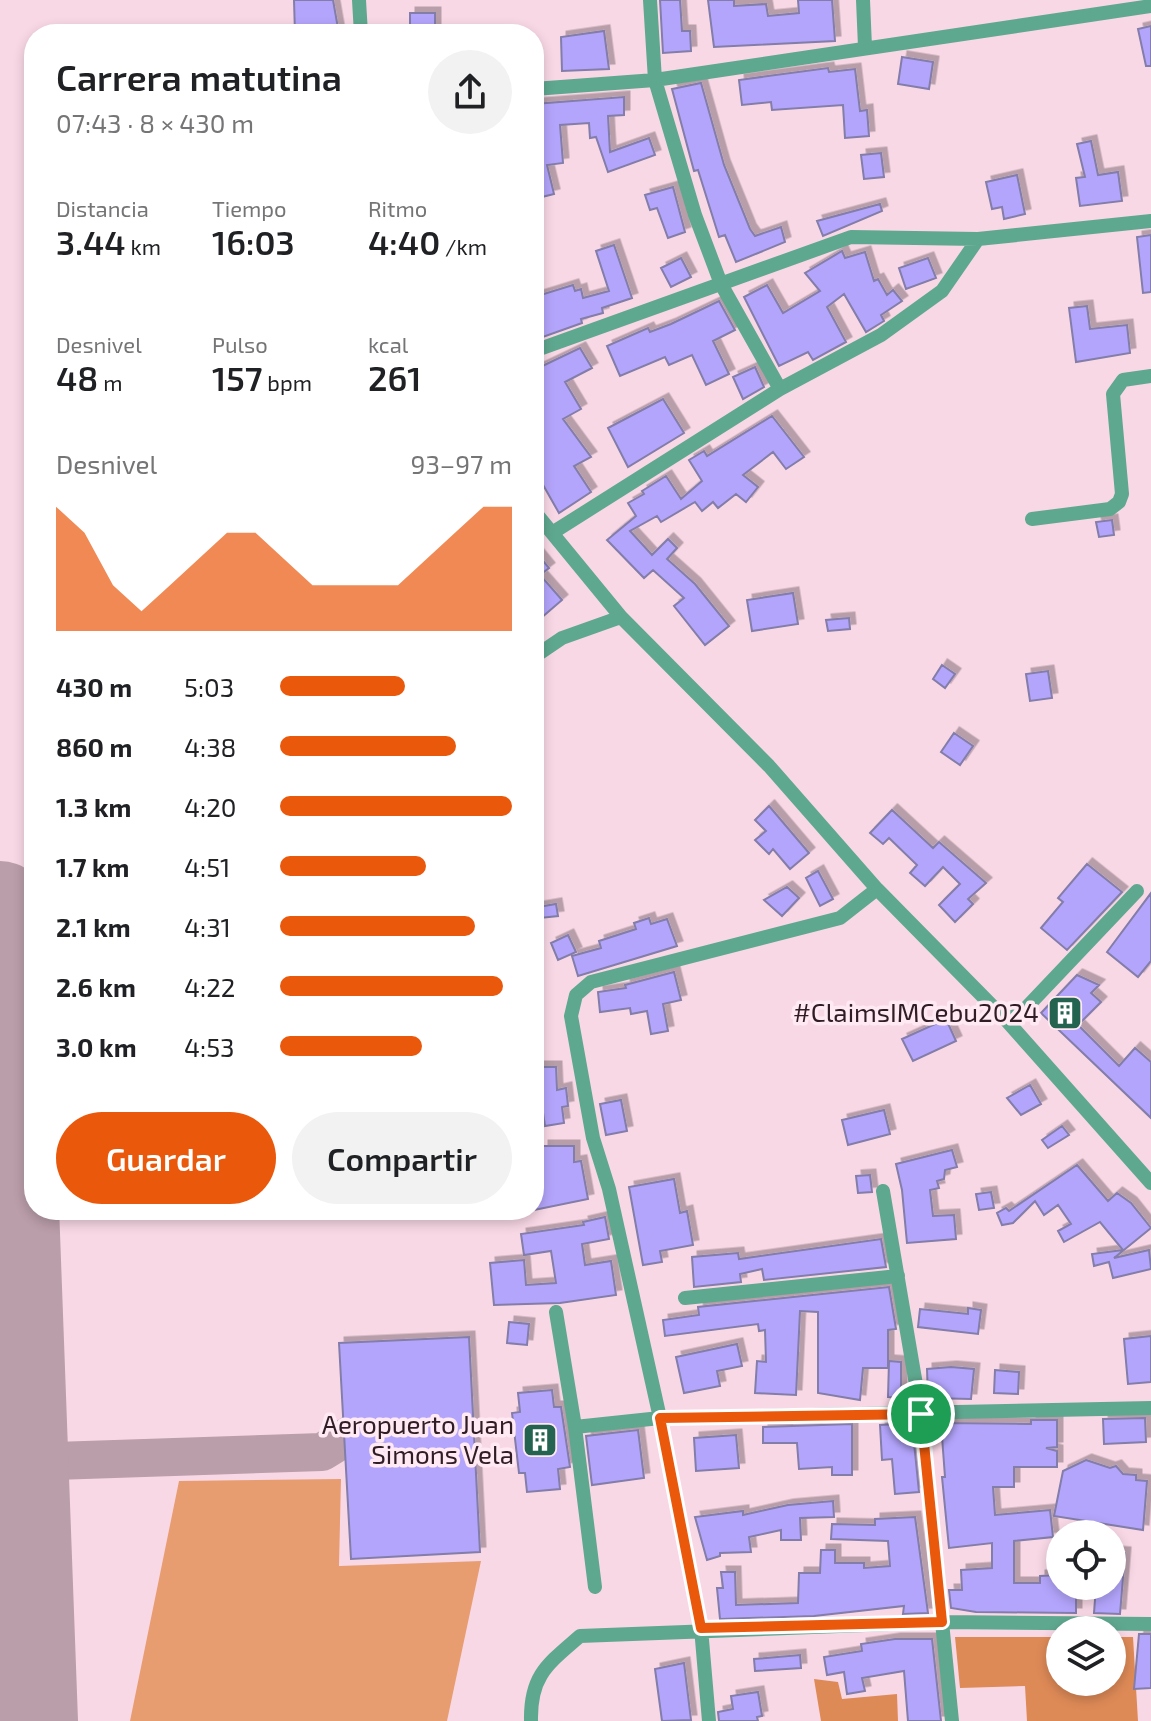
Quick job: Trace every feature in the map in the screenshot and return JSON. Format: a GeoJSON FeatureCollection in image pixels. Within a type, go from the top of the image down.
{"type":"FeatureCollection","features":[{"type":"Feature","properties":{"kind":"street"},"geometry":{"type":"LineString","coordinates":[[359,0],[360,24]]}},
{"type":"Feature","properties":{"kind":"street"},"geometry":{"type":"LineString","coordinates":[[650,0],[655,80],[695,215],[721,284],[780,389]]}},
{"type":"Feature","properties":{"kind":"street"},"geometry":{"type":"LineString","coordinates":[[863,0],[865,47]]}},
{"type":"Feature","properties":{"kind":"street"},"geometry":{"type":"LineString","coordinates":[[544,88],[655,80],[1151,6]]}},
{"type":"Feature","properties":{"kind":"street"},"geometry":{"type":"LineString","coordinates":[[544,347],[851,237],[978,239],[1151,221]]}},
{"type":"Feature","properties":{"kind":"street"},"geometry":{"type":"LineString","coordinates":[[552,533],[780,389],[881,335],[942,291],[978,239]]}},
{"type":"Feature","properties":{"kind":"street"},"geometry":{"type":"LineString","coordinates":[[1032,519],[1110,509],[1119,502],[1121,490],[1113,394],[1123,380],[1151,376]]}},
{"type":"Feature","properties":{"kind":"street"},"geometry":{"type":"LineString","coordinates":[[544,523],[621,617],[706,699],[877,889],[1007,1021],[1151,1183]]}},
{"type":"Feature","properties":{"kind":"street"},"geometry":{"type":"LineString","coordinates":[[544,650],[562,638],[621,617]]}},
{"type":"Feature","properties":{"kind":"street"},"geometry":{"type":"LineString","coordinates":[[709,1721],[701,1628],[660,1418],[609,1189],[593,1138],[571,1016],[576,995],[591,982],[840,918],[877,889]]}},
{"type":"Feature","properties":{"kind":"street"},"geometry":{"type":"LineString","coordinates":[[1007,1021],[1025,1009],[1137,891]]}},
{"type":"Feature","properties":{"kind":"street"},"geometry":{"type":"LineString","coordinates":[[883,1191],[921,1414],[952,1721]]}},
{"type":"Feature","properties":{"kind":"street"},"geometry":{"type":"LineString","coordinates":[[685,1298],[898,1276]]}},
{"type":"Feature","properties":{"kind":"street"},"geometry":{"type":"LineString","coordinates":[[556,1312],[575,1427],[595,1587]]}},
{"type":"Feature","properties":{"kind":"street"},"geometry":{"type":"LineString","coordinates":[[575,1427],[660,1418],[1151,1408]]}},
{"type":"Feature","properties":{"kind":"street"},"geometry":{"type":"LineString","coordinates":[[531,1721],[530,1694],[548,1664],[580,1636],[701,1628],[942,1622],[1151,1624]]}},
{"type":"Feature","properties":{"kind":"shaded area"},"geometry":{"type":"Polygon","coordinates":[[[341,1479],[339,1566],[481,1561],[447,1721],[130,1721],[179,1481],[341,1479]]]}},
{"type":"Feature","properties":{"kind":"shaded area"},"geometry":{"type":"Polygon","coordinates":[[[955,1637],[1046,1637],[1046,1696],[1126,1696],[1126,1637],[1133,1637],[1138,1721],[1027,1721],[1025,1686],[960,1688],[955,1637]]]}},
{"type":"Feature","properties":{"kind":"shaded area"},"geometry":{"type":"Polygon","coordinates":[[[814,1679],[838,1682],[842,1699],[897,1694],[898,1721],[821,1721],[814,1679]]]}},
{"type":"Feature","properties":{"kind":"building"},"geometry":{"type":"Polygon","coordinates":[[[294,0],[333,0],[337,24],[295,24],[294,0]]]}},
{"type":"Feature","properties":{"kind":"building"},"geometry":{"type":"Polygon","coordinates":[[[660,0],[680,0],[682,31],[690,31],[691,51],[663,53],[660,0]]]}},
{"type":"Feature","properties":{"kind":"building"},"geometry":{"type":"Polygon","coordinates":[[[708,0],[734,0],[734,6],[766,4],[768,16],[799,13],[798,0],[832,0],[835,41],[714,47],[708,0]]]}},
{"type":"Feature","properties":{"kind":"building"},"geometry":{"type":"Polygon","coordinates":[[[410,13],[435,13],[435,24],[410,24],[410,13]]]}},
{"type":"Feature","properties":{"kind":"building"},"geometry":{"type":"Polygon","coordinates":[[[1151,26],[1151,66],[1146,66],[1138,29],[1151,26]]]}},
{"type":"Feature","properties":{"kind":"building"},"geometry":{"type":"Polygon","coordinates":[[[604,31],[609,69],[562,71],[561,37],[604,31]]]}},
{"type":"Feature","properties":{"kind":"building"},"geometry":{"type":"Polygon","coordinates":[[[902,57],[933,62],[929,89],[898,84],[902,57]]]}},
{"type":"Feature","properties":{"kind":"building"},"geometry":{"type":"Polygon","coordinates":[[[828,68],[829,72],[855,69],[860,111],[867,110],[869,136],[845,138],[843,105],[772,110],[771,102],[742,105],[739,80],[828,68]]]}},
{"type":"Feature","properties":{"kind":"building"},"geometry":{"type":"Polygon","coordinates":[[[701,83],[724,165],[750,229],[755,236],[781,227],[785,242],[736,262],[725,235],[719,237],[698,170],[694,171],[672,89],[701,83]]]}},
{"type":"Feature","properties":{"kind":"building"},"geometry":{"type":"Polygon","coordinates":[[[624,97],[624,115],[608,116],[610,152],[649,138],[655,155],[608,172],[596,137],[590,138],[589,123],[560,125],[563,163],[547,165],[554,194],[544,196],[544,103],[624,97]]]}},
{"type":"Feature","properties":{"kind":"building"},"geometry":{"type":"Polygon","coordinates":[[[1091,141],[1098,175],[1118,172],[1122,201],[1080,206],[1076,178],[1085,177],[1077,144],[1091,141]]]}},
{"type":"Feature","properties":{"kind":"building"},"geometry":{"type":"Polygon","coordinates":[[[881,153],[884,177],[864,179],[861,155],[881,153]]]}},
{"type":"Feature","properties":{"kind":"building"},"geometry":{"type":"Polygon","coordinates":[[[1017,175],[1025,214],[1004,219],[1002,207],[992,209],[986,182],[1017,175]]]}},
{"type":"Feature","properties":{"kind":"building"},"geometry":{"type":"Polygon","coordinates":[[[673,187],[685,232],[668,238],[657,208],[650,210],[645,195],[673,187]]]}},
{"type":"Feature","properties":{"kind":"building"},"geometry":{"type":"Polygon","coordinates":[[[880,204],[882,211],[823,236],[817,221],[880,204]]]}},
{"type":"Feature","properties":{"kind":"building"},"geometry":{"type":"Polygon","coordinates":[[[1151,235],[1151,292],[1143,293],[1137,237],[1151,235]]]}},
{"type":"Feature","properties":{"kind":"building"},"geometry":{"type":"Polygon","coordinates":[[[614,245],[632,298],[602,308],[603,313],[581,319],[582,323],[544,337],[544,294],[573,285],[575,291],[581,289],[583,298],[609,291],[596,251],[614,245]]]}},
{"type":"Feature","properties":{"kind":"building"},"geometry":{"type":"Polygon","coordinates":[[[842,251],[845,258],[865,252],[874,281],[878,279],[887,295],[893,290],[902,301],[881,315],[884,321],[866,332],[844,294],[827,307],[846,342],[813,360],[808,352],[779,366],[744,297],[767,285],[783,313],[820,291],[805,273],[842,251]]]}},
{"type":"Feature","properties":{"kind":"building"},"geometry":{"type":"Polygon","coordinates":[[[681,258],[691,277],[671,287],[661,268],[681,258]]]}},
{"type":"Feature","properties":{"kind":"building"},"geometry":{"type":"Polygon","coordinates":[[[928,258],[936,278],[906,289],[899,268],[928,258]]]}},
{"type":"Feature","properties":{"kind":"building"},"geometry":{"type":"Polygon","coordinates":[[[719,301],[735,330],[713,341],[729,374],[706,385],[692,355],[669,365],[665,357],[620,376],[607,346],[648,328],[650,332],[671,324],[719,301]]]}},
{"type":"Feature","properties":{"kind":"building"},"geometry":{"type":"Polygon","coordinates":[[[1087,306],[1090,329],[1127,325],[1130,353],[1076,362],[1069,308],[1087,306]]]}},
{"type":"Feature","properties":{"kind":"building"},"geometry":{"type":"Polygon","coordinates":[[[580,348],[592,368],[565,382],[581,409],[563,419],[591,457],[574,466],[591,492],[559,513],[544,487],[544,365],[580,348]]]}},
{"type":"Feature","properties":{"kind":"building"},"geometry":{"type":"Polygon","coordinates":[[[755,367],[764,387],[743,399],[733,377],[755,367]]]}},
{"type":"Feature","properties":{"kind":"building"},"geometry":{"type":"Polygon","coordinates":[[[663,399],[684,433],[628,467],[608,428],[663,399]]]}},
{"type":"Feature","properties":{"kind":"building"},"geometry":{"type":"Polygon","coordinates":[[[772,416],[804,457],[786,469],[773,452],[743,475],[758,487],[746,502],[736,494],[718,508],[713,502],[702,511],[695,502],[661,522],[657,516],[630,531],[652,555],[668,539],[677,548],[667,559],[695,584],[729,626],[705,645],[674,606],[684,598],[653,570],[644,578],[607,540],[636,516],[628,503],[644,494],[642,491],[666,476],[681,499],[702,481],[689,460],[704,451],[707,456],[772,416]]]}},
{"type":"Feature","properties":{"kind":"building"},"geometry":{"type":"Polygon","coordinates":[[[1112,520],[1114,535],[1099,537],[1096,522],[1112,520]]]}},
{"type":"Feature","properties":{"kind":"building"},"geometry":{"type":"Polygon","coordinates":[[[544,580],[562,600],[544,615],[544,580]]]}},
{"type":"Feature","properties":{"kind":"building"},"geometry":{"type":"Polygon","coordinates":[[[793,593],[798,624],[752,631],[747,600],[793,593]]]}},
{"type":"Feature","properties":{"kind":"building"},"geometry":{"type":"Polygon","coordinates":[[[849,618],[850,629],[828,631],[826,620],[849,618]]]}},
{"type":"Feature","properties":{"kind":"building"},"geometry":{"type":"Polygon","coordinates":[[[942,665],[955,674],[945,688],[933,679],[942,665]]]}},
{"type":"Feature","properties":{"kind":"building"},"geometry":{"type":"Polygon","coordinates":[[[1048,671],[1052,698],[1030,701],[1026,674],[1048,671]]]}},
{"type":"Feature","properties":{"kind":"building"},"geometry":{"type":"Polygon","coordinates":[[[954,733],[973,746],[960,765],[941,752],[954,733]]]}},
{"type":"Feature","properties":{"kind":"building"},"geometry":{"type":"Polygon","coordinates":[[[769,806],[809,853],[790,869],[773,849],[769,854],[755,840],[766,831],[755,820],[769,806]]]}},
{"type":"Feature","properties":{"kind":"building"},"geometry":{"type":"Polygon","coordinates":[[[892,810],[933,848],[939,842],[986,883],[968,899],[973,904],[955,922],[939,905],[960,884],[943,867],[925,886],[910,873],[917,865],[889,838],[883,844],[870,833],[892,810]]]}},
{"type":"Feature","properties":{"kind":"building"},"geometry":{"type":"Polygon","coordinates":[[[1087,864],[1122,892],[1067,950],[1041,928],[1063,902],[1058,898],[1087,864]]]}},
{"type":"Feature","properties":{"kind":"building"},"geometry":{"type":"Polygon","coordinates":[[[818,871],[833,899],[820,906],[806,878],[818,871]]]}},
{"type":"Feature","properties":{"kind":"building"},"geometry":{"type":"Polygon","coordinates":[[[787,887],[799,898],[782,916],[764,900],[787,887]]]}},
{"type":"Feature","properties":{"kind":"building"},"geometry":{"type":"Polygon","coordinates":[[[1151,893],[1151,961],[1138,977],[1107,952],[1151,893]]]}},
{"type":"Feature","properties":{"kind":"building"},"geometry":{"type":"Polygon","coordinates":[[[556,904],[558,916],[544,918],[544,906],[556,904]]]}},
{"type":"Feature","properties":{"kind":"building"},"geometry":{"type":"Polygon","coordinates":[[[649,918],[651,924],[667,919],[677,946],[578,976],[572,956],[601,948],[599,941],[636,929],[634,923],[649,918]]]}},
{"type":"Feature","properties":{"kind":"building"},"geometry":{"type":"Polygon","coordinates":[[[568,935],[576,952],[558,960],[551,943],[568,935]]]}},
{"type":"Feature","properties":{"kind":"building"},"geometry":{"type":"Polygon","coordinates":[[[674,972],[681,1000],[663,1004],[668,1031],[651,1034],[647,1011],[631,1014],[630,1008],[600,1012],[598,992],[626,988],[625,985],[674,972]]]}},
{"type":"Feature","properties":{"kind":"building"},"geometry":{"type":"Polygon","coordinates":[[[1077,975],[1099,985],[1091,993],[1101,1002],[1078,1025],[1119,1066],[1135,1048],[1151,1062],[1151,1118],[1041,1013],[1077,975]]]}},
{"type":"Feature","properties":{"kind":"building"},"geometry":{"type":"Polygon","coordinates":[[[946,1019],[956,1041],[913,1061],[902,1039],[946,1019]]]}},
{"type":"Feature","properties":{"kind":"building"},"geometry":{"type":"Polygon","coordinates":[[[544,1067],[556,1067],[557,1090],[566,1088],[568,1106],[562,1107],[564,1123],[545,1126],[544,1067]]]}},
{"type":"Feature","properties":{"kind":"building"},"geometry":{"type":"Polygon","coordinates":[[[1030,1085],[1041,1104],[1021,1115],[1007,1098],[1030,1085]]]}},
{"type":"Feature","properties":{"kind":"building"},"geometry":{"type":"Polygon","coordinates":[[[621,1100],[627,1131],[606,1135],[600,1104],[621,1100]]]}},
{"type":"Feature","properties":{"kind":"building"},"geometry":{"type":"Polygon","coordinates":[[[884,1110],[890,1134],[848,1145],[842,1120],[884,1110]]]}},
{"type":"Feature","properties":{"kind":"building"},"geometry":{"type":"Polygon","coordinates":[[[1062,1126],[1069,1135],[1048,1148],[1042,1140],[1062,1126]]]}},
{"type":"Feature","properties":{"kind":"building"},"geometry":{"type":"Polygon","coordinates":[[[544,1146],[574,1146],[574,1162],[581,1161],[588,1199],[544,1208],[544,1146]]]}},
{"type":"Feature","properties":{"kind":"building"},"geometry":{"type":"Polygon","coordinates":[[[952,1150],[957,1167],[945,1170],[944,1179],[937,1181],[939,1188],[930,1190],[933,1216],[954,1215],[956,1239],[907,1243],[896,1164],[952,1150]]]}},
{"type":"Feature","properties":{"kind":"building"},"geometry":{"type":"Polygon","coordinates":[[[1077,1165],[1108,1201],[1117,1193],[1131,1203],[1151,1228],[1114,1258],[1149,1250],[1151,1269],[1113,1278],[1109,1262],[1094,1266],[1092,1254],[1123,1250],[1100,1222],[1064,1242],[1058,1231],[1071,1224],[1058,1205],[1044,1215],[1035,1201],[1013,1223],[1002,1225],[997,1213],[1006,1208],[1009,1211],[1077,1165]]]}},
{"type":"Feature","properties":{"kind":"building"},"geometry":{"type":"Polygon","coordinates":[[[870,1175],[872,1192],[858,1193],[856,1176],[870,1175]]]}},
{"type":"Feature","properties":{"kind":"building"},"geometry":{"type":"Polygon","coordinates":[[[674,1179],[680,1213],[687,1211],[693,1245],[660,1251],[662,1262],[643,1265],[629,1187],[674,1179]]]}},
{"type":"Feature","properties":{"kind":"building"},"geometry":{"type":"Polygon","coordinates":[[[991,1192],[994,1208],[979,1210],[976,1194],[991,1192]]]}},
{"type":"Feature","properties":{"kind":"building"},"geometry":{"type":"Polygon","coordinates":[[[605,1217],[609,1239],[582,1244],[585,1265],[611,1261],[616,1295],[560,1303],[494,1305],[490,1263],[524,1260],[526,1285],[556,1283],[551,1251],[524,1255],[521,1234],[584,1225],[583,1222],[605,1217]]]}},
{"type":"Feature","properties":{"kind":"building"},"geometry":{"type":"Polygon","coordinates":[[[881,1239],[886,1267],[764,1280],[762,1269],[740,1274],[741,1282],[694,1287],[692,1257],[738,1253],[739,1259],[881,1239]]]}},
{"type":"Feature","properties":{"kind":"building"},"geometry":{"type":"Polygon","coordinates":[[[889,1287],[896,1329],[888,1330],[888,1368],[863,1368],[860,1400],[818,1393],[818,1312],[800,1311],[796,1395],[755,1393],[757,1361],[766,1362],[765,1330],[759,1331],[758,1324],[665,1336],[663,1320],[699,1315],[698,1307],[889,1287]]]}},
{"type":"Feature","properties":{"kind":"building"},"geometry":{"type":"Polygon","coordinates":[[[968,1308],[981,1310],[978,1334],[918,1327],[920,1309],[968,1314],[968,1308]]]}},
{"type":"Feature","properties":{"kind":"building"},"geometry":{"type":"Polygon","coordinates":[[[509,1322],[529,1324],[527,1345],[507,1343],[509,1322]]]}},
{"type":"Feature","properties":{"kind":"building"},"geometry":{"type":"Polygon","coordinates":[[[1151,1336],[1151,1382],[1128,1384],[1124,1339],[1151,1336]]]}},
{"type":"Feature","properties":{"kind":"building"},"geometry":{"type":"Polygon","coordinates":[[[469,1337],[480,1552],[351,1559],[339,1343],[469,1337]]]}},
{"type":"Feature","properties":{"kind":"building"},"geometry":{"type":"Polygon","coordinates":[[[737,1344],[742,1366],[717,1371],[720,1386],[684,1393],[676,1357],[737,1344]]]}},
{"type":"Feature","properties":{"kind":"building"},"geometry":{"type":"Polygon","coordinates":[[[889,1361],[901,1362],[901,1398],[888,1397],[889,1361]]]}},
{"type":"Feature","properties":{"kind":"building"},"geometry":{"type":"Polygon","coordinates":[[[927,1369],[974,1369],[971,1399],[928,1398],[927,1369]]]}},
{"type":"Feature","properties":{"kind":"building"},"geometry":{"type":"Polygon","coordinates":[[[995,1370],[1019,1372],[1018,1394],[994,1393],[995,1370]]]}},
{"type":"Feature","properties":{"kind":"building","name":"Aeropuerto Juan Simons Vela"},"geometry":{"type":"Polygon","coordinates":[[[552,1390],[554,1407],[561,1407],[570,1467],[558,1469],[560,1489],[527,1492],[525,1473],[519,1473],[512,1413],[520,1412],[518,1393],[552,1390]]]}},
{"type":"Feature","properties":{"kind":"building"},"geometry":{"type":"Polygon","coordinates":[[[1145,1418],[1146,1442],[1104,1444],[1103,1419],[1145,1418]]]}},
{"type":"Feature","properties":{"kind":"building"},"geometry":{"type":"Polygon","coordinates":[[[1031,1420],[1057,1420],[1057,1447],[1046,1448],[1057,1451],[1057,1467],[1014,1467],[1014,1487],[993,1487],[995,1515],[1050,1510],[1051,1520],[1046,1520],[1046,1538],[1014,1541],[1014,1583],[1040,1583],[1040,1576],[1046,1576],[1046,1600],[1076,1600],[1076,1613],[976,1612],[951,1608],[949,1590],[962,1590],[961,1570],[992,1568],[992,1543],[949,1548],[942,1477],[945,1477],[941,1423],[1031,1424],[1031,1420]]]}},
{"type":"Feature","properties":{"kind":"building"},"geometry":{"type":"Polygon","coordinates":[[[912,1423],[919,1492],[895,1494],[892,1459],[882,1460],[880,1425],[912,1423]]]}},
{"type":"Feature","properties":{"kind":"building"},"geometry":{"type":"Polygon","coordinates":[[[852,1424],[852,1475],[832,1475],[832,1467],[799,1469],[797,1443],[763,1443],[763,1427],[852,1424]]]}},
{"type":"Feature","properties":{"kind":"building"},"geometry":{"type":"Polygon","coordinates":[[[638,1430],[644,1478],[592,1485],[586,1436],[638,1430]]]}},
{"type":"Feature","properties":{"kind":"building"},"geometry":{"type":"Polygon","coordinates":[[[736,1435],[739,1468],[696,1471],[694,1438],[736,1435]]]}},
{"type":"Feature","properties":{"kind":"building"},"geometry":{"type":"Polygon","coordinates":[[[1086,1460],[1110,1468],[1116,1466],[1123,1474],[1136,1475],[1136,1480],[1147,1481],[1143,1530],[1126,1527],[1126,1520],[1079,1520],[1054,1516],[1063,1471],[1086,1460]]]}},
{"type":"Feature","properties":{"kind":"building"},"geometry":{"type":"Polygon","coordinates":[[[833,1501],[834,1517],[800,1518],[801,1540],[781,1540],[781,1530],[749,1537],[751,1552],[720,1553],[720,1556],[707,1560],[695,1517],[743,1511],[743,1515],[788,1505],[833,1501]]]}},
{"type":"Feature","properties":{"kind":"building"},"geometry":{"type":"Polygon","coordinates":[[[915,1517],[928,1613],[903,1614],[904,1606],[814,1616],[720,1619],[717,1588],[723,1588],[721,1572],[735,1572],[736,1605],[798,1603],[799,1573],[820,1573],[821,1550],[835,1550],[835,1563],[864,1563],[864,1568],[890,1566],[888,1541],[831,1539],[832,1524],[875,1525],[875,1519],[915,1517]]]}},
{"type":"Feature","properties":{"kind":"building"},"geometry":{"type":"Polygon","coordinates":[[[1095,1600],[1121,1600],[1120,1614],[1094,1613],[1095,1600]]]}},
{"type":"Feature","properties":{"kind":"building"},"geometry":{"type":"Polygon","coordinates":[[[1139,1634],[1151,1634],[1151,1688],[1134,1689],[1139,1634]]]}},
{"type":"Feature","properties":{"kind":"building"},"geometry":{"type":"Polygon","coordinates":[[[895,1639],[932,1639],[941,1721],[908,1721],[904,1671],[862,1678],[865,1691],[847,1694],[844,1672],[827,1675],[824,1657],[862,1651],[861,1644],[895,1639]]]}},
{"type":"Feature","properties":{"kind":"building"},"geometry":{"type":"Polygon","coordinates":[[[800,1655],[801,1668],[755,1671],[754,1659],[800,1655]]]}},
{"type":"Feature","properties":{"kind":"building"},"geometry":{"type":"Polygon","coordinates":[[[684,1663],[691,1720],[662,1721],[655,1669],[684,1663]]]}},
{"type":"Feature","properties":{"kind":"building"},"geometry":{"type":"Polygon","coordinates":[[[758,1692],[762,1716],[757,1717],[758,1721],[719,1721],[718,1712],[733,1709],[731,1696],[758,1692]]]}},
{"type":"Feature","properties":{"kind":"taxiway"},"geometry":{"type":"LineString","coordinates":[[19,1445],[36,1457],[55,1461],[322,1452],[358,1430],[384,1405]]}},
{"type":"Feature","properties":{"kind":"runway"},"geometry":{"type":"LineString","coordinates":[[0,909],[30,1721]]}},
{"type":"Feature","properties":{"kind":"place","name":"#ClaimsIMCebu2024"},"geometry":{"type":"Point","coordinates":[1065,1013]}},
{"type":"Feature","properties":{"kind":"place","name":"Aeropuerto Juan Simons Vela"},"geometry":{"type":"Point","coordinates":[540,1440]}},
{"type":"Feature","properties":{"kind":"route"},"geometry":{"type":"LineString","coordinates":[[921,1414],[942,1622],[701,1628],[660,1418],[921,1414]]}}]}
